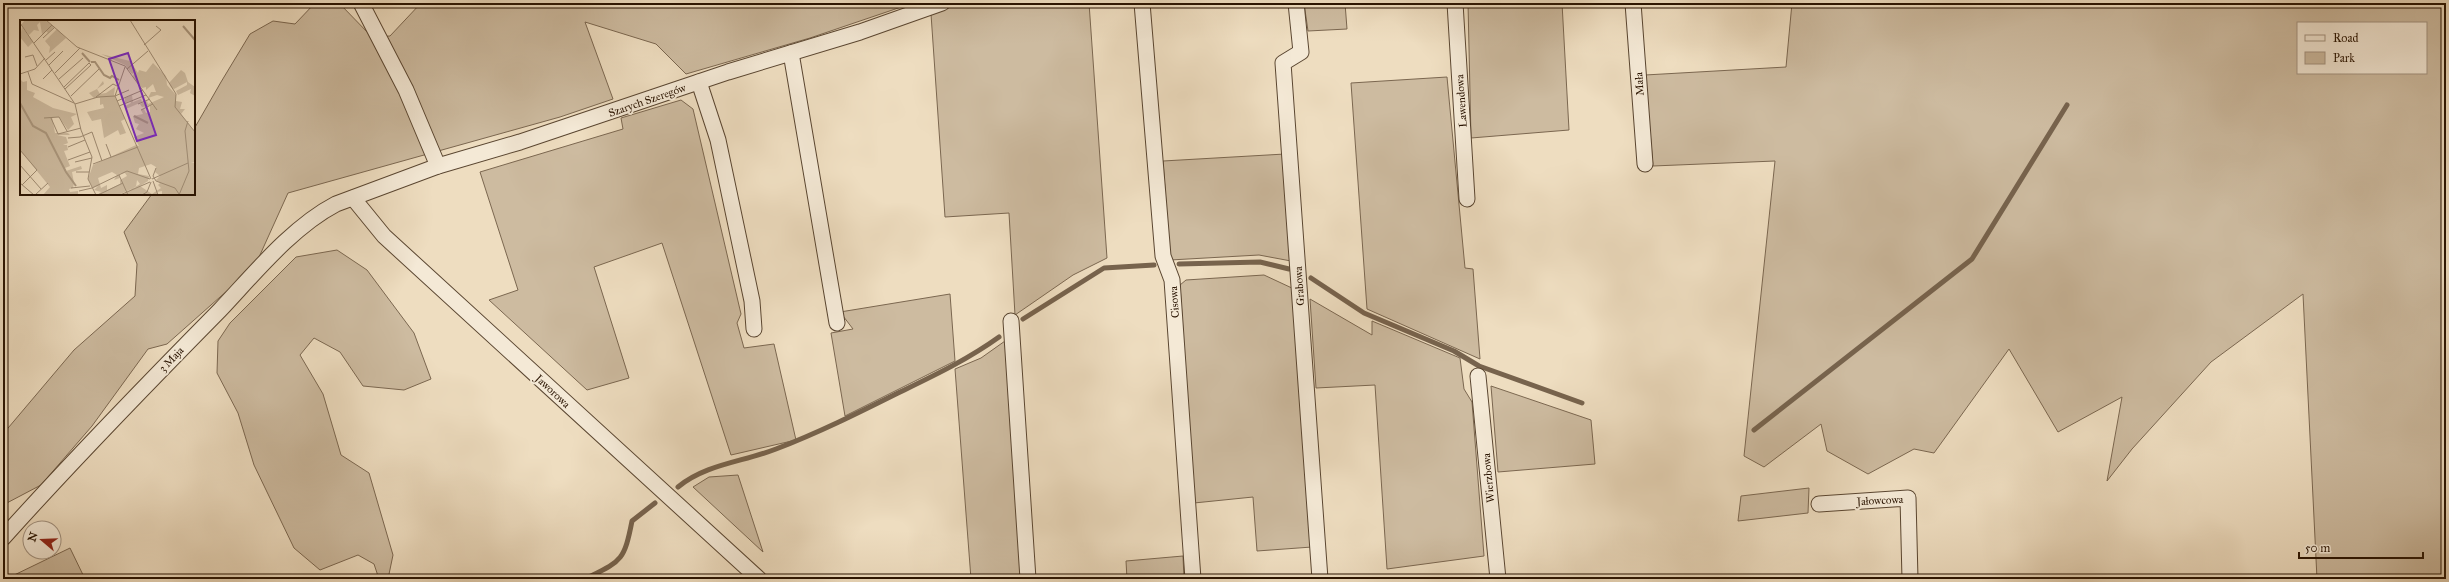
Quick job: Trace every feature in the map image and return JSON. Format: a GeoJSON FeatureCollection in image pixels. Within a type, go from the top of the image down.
{"type":"FeatureCollection","features":[{"type":"Feature","properties":{"kind":"street"},"geometry":{"type":"LineString","coordinates":[[361,3],[406,90],[438,166]]}},
{"type":"Feature","properties":{"kind":"street","name":"Szarych Szeregów"},"geometry":{"type":"LineString","coordinates":[[353,198],[438,166],[520,142],[699,82],[860,32],[942,3]]}},
{"type":"Feature","properties":{"kind":"street","name":"Cisowa"},"geometry":{"type":"LineString","coordinates":[[1142,3],[1163,256],[1172,280],[1193,579]]}},
{"type":"Feature","properties":{"kind":"street","name":"Grabowa"},"geometry":{"type":"LineString","coordinates":[[1296,3],[1301,52],[1283,62],[1320,579]]}},
{"type":"Feature","properties":{"kind":"street","name":"Lawendowa"},"geometry":{"type":"LineString","coordinates":[[1455,3],[1467,198]]}},
{"type":"Feature","properties":{"kind":"street","name":"Mała"},"geometry":{"type":"LineString","coordinates":[[1633,3],[1645,164]]}},
{"type":"Feature","properties":{"kind":"street"},"geometry":{"type":"LineString","coordinates":[[791,53],[837,323]]}},
{"type":"Feature","properties":{"kind":"street"},"geometry":{"type":"LineString","coordinates":[[699,82],[718,140],[752,301],[754,329]]}},
{"type":"Feature","properties":{"kind":"street","name":"3 Maja"},"geometry":{"type":"LineString","coordinates":[[3,538],[82,451],[305,224],[320,212],[353,198]]}},
{"type":"Feature","properties":{"kind":"street","name":"Jaworowa"},"geometry":{"type":"LineString","coordinates":[[353,198],[384,236],[759,579]]}},
{"type":"Feature","properties":{"kind":"street"},"geometry":{"type":"LineString","coordinates":[[1011,321],[1028,579]]}},
{"type":"Feature","properties":{"kind":"street","name":"Wierzbowa"},"geometry":{"type":"LineString","coordinates":[[1478,376],[1498,579]]}},
{"type":"Feature","properties":{"kind":"street","name":"Jałowcowa"},"geometry":{"type":"LineString","coordinates":[[1819,504],[1908,498],[1910,579]]}},
{"type":"Feature","properties":{"kind":"green space"},"geometry":{"type":"Polygon","coordinates":[[[315,3],[339,3],[372,37],[390,36],[421,3],[913,3],[810,38],[686,74],[656,44],[585,22],[613,99],[560,117],[288,193],[255,266],[167,344],[148,349],[92,426],[41,485],[3,505],[3,434],[74,350],[135,296],[137,264],[124,232],[151,195],[195,195],[195,127],[221,82],[250,34],[273,21],[295,24],[315,3]]]}},
{"type":"Feature","properties":{"kind":"green space"},"geometry":{"type":"Polygon","coordinates":[[[962,3],[1089,3],[1107,258],[1073,275],[1015,315],[1009,213],[945,217],[931,14],[962,3]]]}},
{"type":"Feature","properties":{"kind":"green space"},"geometry":{"type":"Polygon","coordinates":[[[1304,3],[1345,3],[1347,29],[1308,31],[1304,3]]]}},
{"type":"Feature","properties":{"kind":"green space"},"geometry":{"type":"Polygon","coordinates":[[[1468,3],[1562,3],[1569,130],[1471,138],[1468,3]]]}},
{"type":"Feature","properties":{"kind":"green space"},"geometry":{"type":"Polygon","coordinates":[[[1792,3],[2446,3],[2446,579],[2317,579],[2303,294],[2211,362],[2132,449],[2107,481],[2122,397],[2058,432],[2009,349],[1934,453],[1914,449],[1868,474],[1827,451],[1821,424],[1764,467],[1744,456],[1775,161],[1653,166],[1645,75],[1786,67],[1792,3]]]}},
{"type":"Feature","properties":{"kind":"green space"},"geometry":{"type":"Polygon","coordinates":[[[1447,77],[1465,268],[1473,269],[1480,359],[1367,309],[1351,83],[1447,77]]]}},
{"type":"Feature","properties":{"kind":"green space"},"geometry":{"type":"Polygon","coordinates":[[[681,100],[693,109],[741,314],[737,323],[744,348],[774,344],[796,440],[731,455],[662,243],[594,267],[629,378],[587,390],[489,300],[518,290],[480,172],[623,129],[621,118],[681,100]]]}},
{"type":"Feature","properties":{"kind":"green space"},"geometry":{"type":"Polygon","coordinates":[[[1285,154],[1291,261],[1259,255],[1170,260],[1163,161],[1285,154]]]}},
{"type":"Feature","properties":{"kind":"green space"},"geometry":{"type":"Polygon","coordinates":[[[337,250],[367,270],[414,333],[431,379],[404,390],[363,386],[340,352],[314,338],[300,355],[323,394],[341,455],[369,473],[393,555],[388,579],[379,579],[374,564],[358,555],[320,570],[294,548],[254,465],[238,413],[217,373],[218,341],[230,323],[296,257],[337,250]]]}},
{"type":"Feature","properties":{"kind":"green space"},"geometry":{"type":"Polygon","coordinates":[[[1264,275],[1294,289],[1312,547],[1257,551],[1253,497],[1194,503],[1180,285],[1186,280],[1264,275]]]}},
{"type":"Feature","properties":{"kind":"green space"},"geometry":{"type":"Polygon","coordinates":[[[950,294],[955,361],[845,416],[831,333],[853,329],[840,312],[950,294]]]}},
{"type":"Feature","properties":{"kind":"green space"},"geometry":{"type":"Polygon","coordinates":[[[1310,299],[1372,335],[1372,321],[1460,358],[1464,389],[1472,402],[1484,556],[1387,569],[1375,385],[1316,388],[1310,299]]]}},
{"type":"Feature","properties":{"kind":"green space"},"geometry":{"type":"Polygon","coordinates":[[[1005,341],[1022,579],[971,579],[955,369],[981,358],[1005,341]]]}},
{"type":"Feature","properties":{"kind":"green space"},"geometry":{"type":"Polygon","coordinates":[[[1491,386],[1591,420],[1595,464],[1498,472],[1491,386]]]}},
{"type":"Feature","properties":{"kind":"green space"},"geometry":{"type":"Polygon","coordinates":[[[738,475],[763,552],[693,487],[709,477],[738,475]]]}},
{"type":"Feature","properties":{"kind":"green space"},"geometry":{"type":"Polygon","coordinates":[[[1809,488],[1808,513],[1738,521],[1741,496],[1809,488]]]}},
{"type":"Feature","properties":{"kind":"green space"},"geometry":{"type":"Polygon","coordinates":[[[70,548],[85,579],[6,579],[45,560],[62,560],[62,552],[70,548]]]}},
{"type":"Feature","properties":{"kind":"green space"},"geometry":{"type":"Polygon","coordinates":[[[1183,556],[1184,579],[1127,579],[1126,561],[1183,556]]]}},
{"type":"Feature","properties":{"kind":"waterway"},"geometry":{"type":"LineString","coordinates":[[1754,430],[1972,259],[2067,105]]}},
{"type":"Feature","properties":{"kind":"waterway"},"geometry":{"type":"LineString","coordinates":[[1179,264],[1260,262],[1289,269]]}},
{"type":"Feature","properties":{"kind":"waterway"},"geometry":{"type":"LineString","coordinates":[[1023,319],[1104,268],[1154,265]]}},
{"type":"Feature","properties":{"kind":"waterway"},"geometry":{"type":"LineString","coordinates":[[1311,278],[1364,313],[1454,351],[1479,366],[1582,403]]}},
{"type":"Feature","properties":{"kind":"waterway"},"geometry":{"type":"LineString","coordinates":[[678,487],[700,473],[776,449],[838,422],[950,367],[999,337]]}},
{"type":"Feature","properties":{"kind":"waterway"},"geometry":{"type":"LineString","coordinates":[[585,579],[614,564],[619,559],[626,545],[632,521],[655,503]]}}]}
